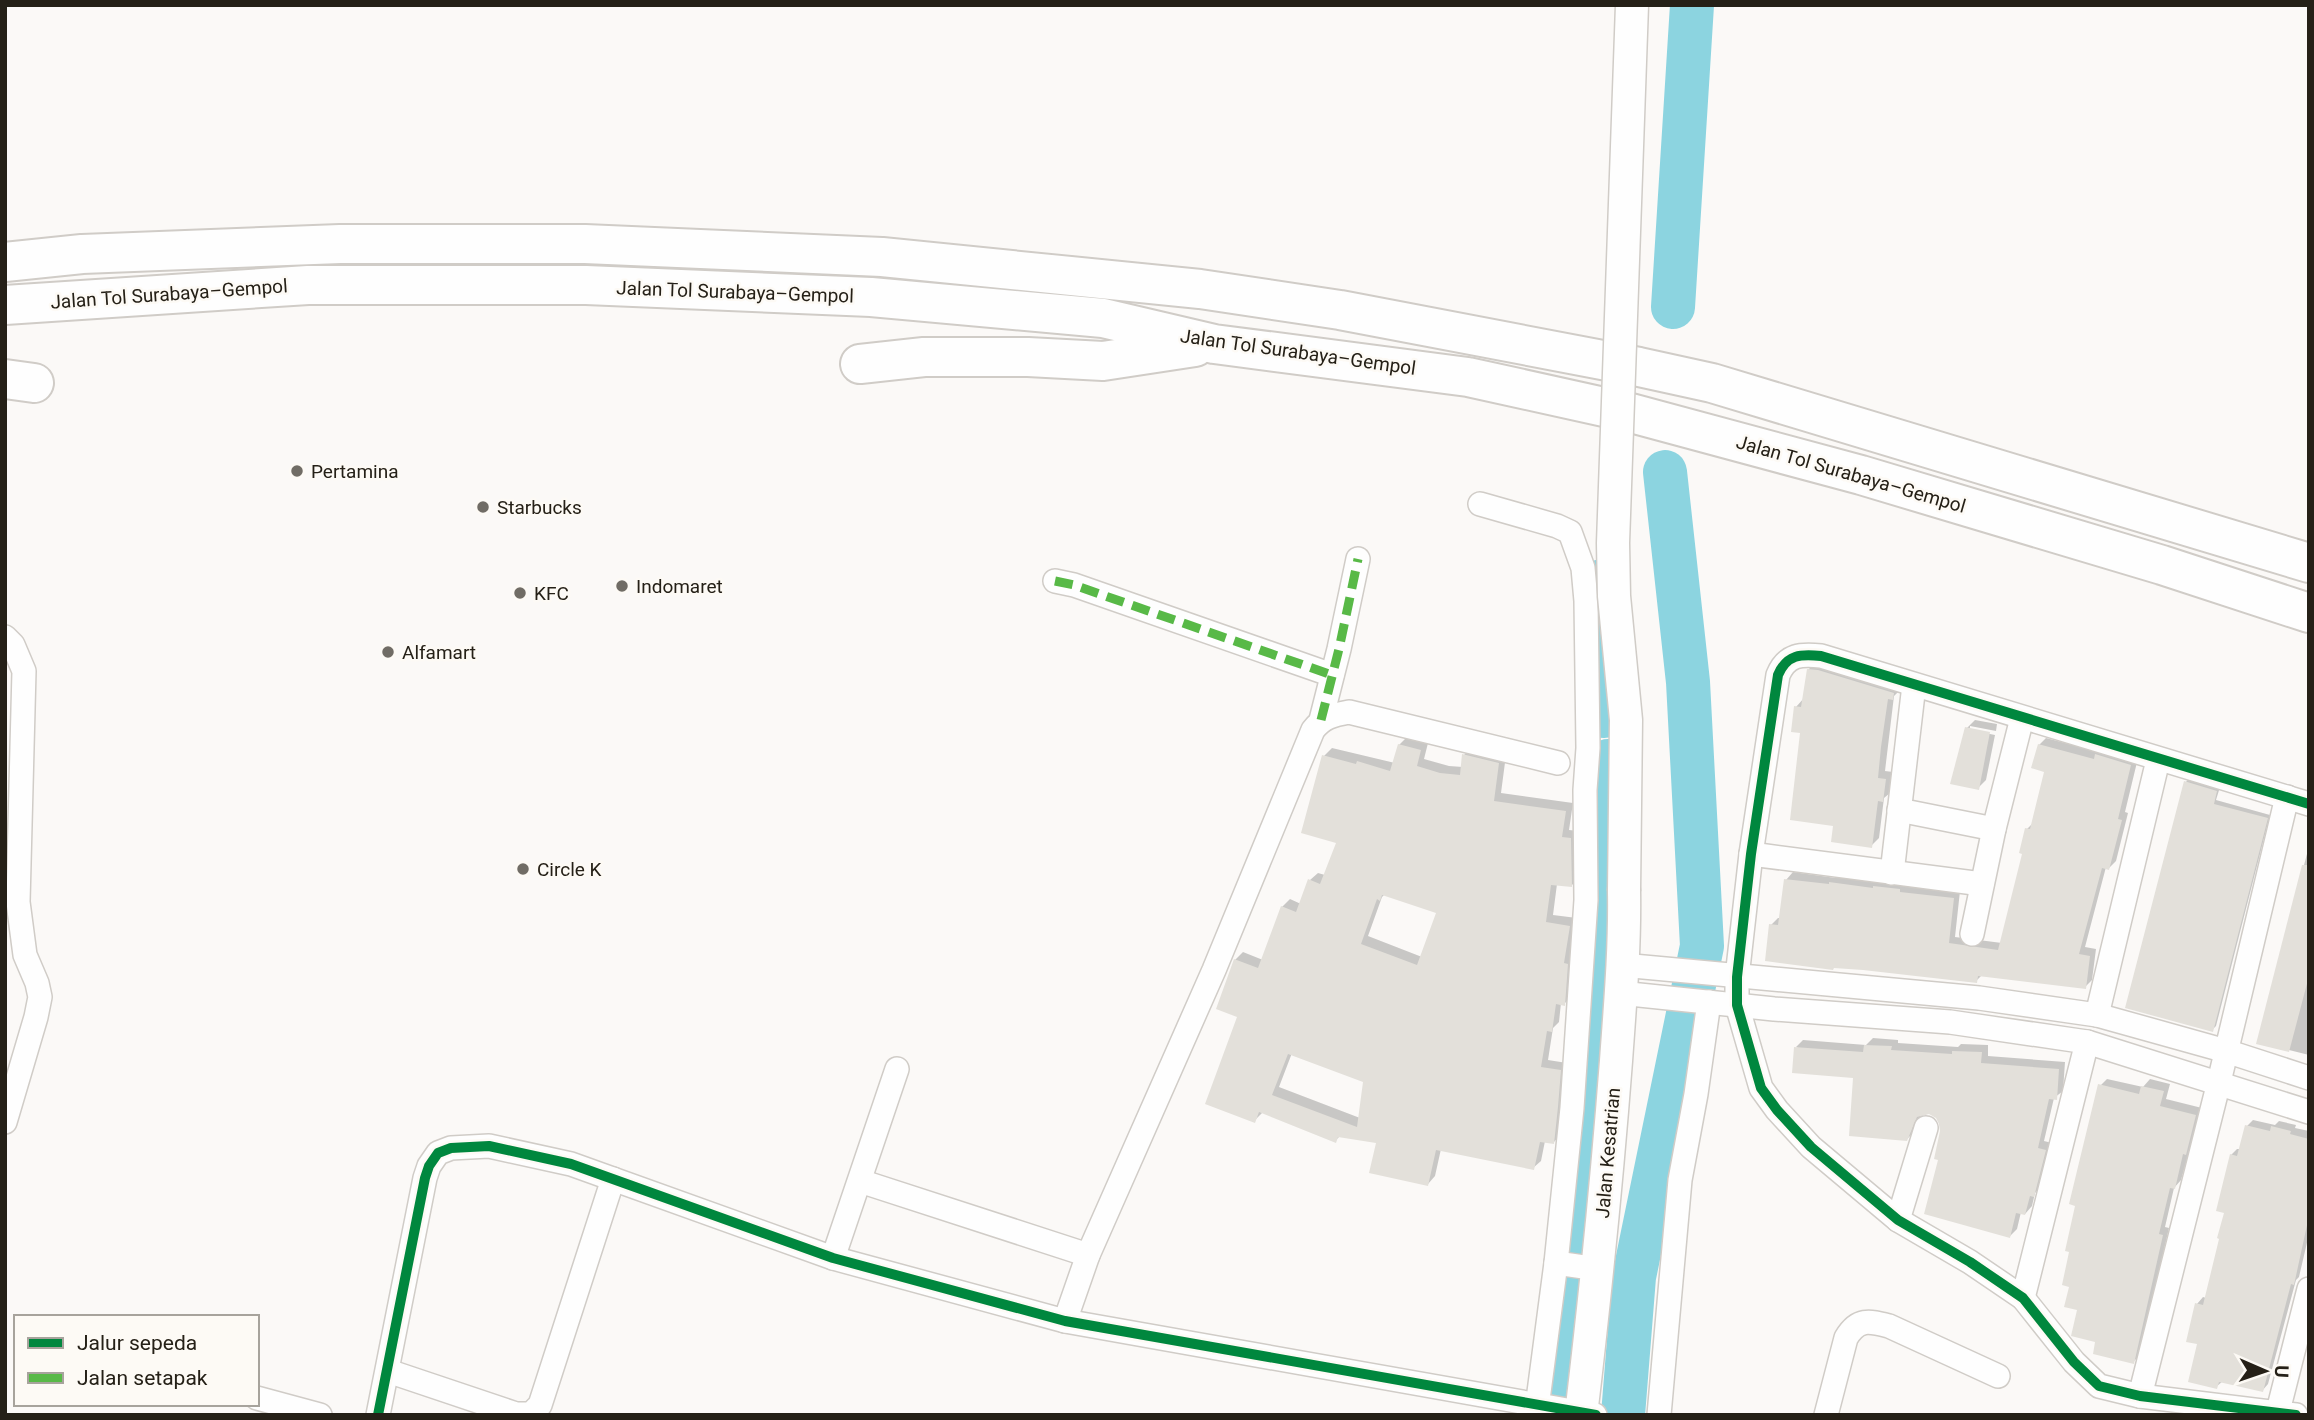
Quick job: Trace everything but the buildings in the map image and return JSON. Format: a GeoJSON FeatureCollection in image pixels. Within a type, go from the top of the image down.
{"type":"FeatureCollection","features":[{"type":"Feature","properties":{"kind":"highway","name":"Jalan Tol Surabaya–Gempol"},"geometry":{"type":"LineString","coordinates":[[5,262],[82,254],[340,244],[585,244],[882,257],[1200,289],[1340,310],[1712,383],[2309,563]]}},
{"type":"Feature","properties":{"kind":"highway","name":"Jalan Tol Surabaya–Gempol"},"geometry":{"type":"LineString","coordinates":[[5,305],[308,285],[586,285],[872,298],[1103,318],[1214,344],[1468,377],[1632,413],[1861,475],[2162,565],[2309,613]]}},
{"type":"Feature","properties":{"kind":"highway"},"geometry":{"type":"LineString","coordinates":[[860,364],[950,356],[1103,361],[1214,344]]}},
{"type":"Feature","properties":{"kind":"street","name":"Jalan Kesatrian"},"geometry":{"type":"LineString","coordinates":[[1564,1411],[1574,1265],[1623,898],[1626,720],[1614,596],[1612,543],[1632,5]]}},
{"type":"Feature","properties":{"kind":"street"},"geometry":{"type":"LineString","coordinates":[[378,1415],[429,1166],[438,1153],[451,1148],[489,1146],[571,1164],[833,1258],[1065,1321],[1564,1411],[1574,1265],[1572,1108],[1614,964],[1589,900],[1585,790],[1588,748],[1586,601],[1583,568],[1570,532],[1480,504]]}},
{"type":"Feature","properties":{"kind":"street"},"geometry":{"type":"LineString","coordinates":[[1065,1321],[1088,1255],[1214,970],[1313,730],[1321,720],[1358,559]]}},
{"type":"Feature","properties":{"kind":"street"},"geometry":{"type":"LineString","coordinates":[[1055,581],[1074,585],[1332,675]]}},
{"type":"Feature","properties":{"kind":"street"},"geometry":{"type":"LineString","coordinates":[[5,637],[13,645],[24,671],[18,902],[24,955],[37,983],[40,998],[5,1122]]}},
{"type":"Feature","properties":{"kind":"street"},"geometry":{"type":"LineString","coordinates":[[2309,804],[1821,656],[1802,654],[1790,658],[1778,675],[1751,854],[1737,977],[1737,1005],[1761,1088],[1777,1110],[1811,1147],[1898,1220],[1970,1262],[2023,1298],[2074,1362],[2099,1386],[2140,1396],[2287,1413],[2309,1289]]}},
{"type":"Feature","properties":{"kind":"street"},"geometry":{"type":"LineString","coordinates":[[5,727],[24,671]]}},
{"type":"Feature","properties":{"kind":"street"},"geometry":{"type":"LineString","coordinates":[[1892,873],[1914,685]]}},
{"type":"Feature","properties":{"kind":"street"},"geometry":{"type":"LineString","coordinates":[[1321,720],[1349,712],[1558,763],[1585,790]]}},
{"type":"Feature","properties":{"kind":"street"},"geometry":{"type":"LineString","coordinates":[[1972,934],[1994,829],[2022,718]]}},
{"type":"Feature","properties":{"kind":"street"},"geometry":{"type":"LineString","coordinates":[[1558,763],[1588,748]]}},
{"type":"Feature","properties":{"kind":"street"},"geometry":{"type":"LineString","coordinates":[[2023,1298],[2158,760]]}},
{"type":"Feature","properties":{"kind":"street"},"geometry":{"type":"LineString","coordinates":[[2140,1396],[2287,797]]}},
{"type":"Feature","properties":{"kind":"street"},"geometry":{"type":"LineString","coordinates":[[1899,810],[1994,829]]}},
{"type":"Feature","properties":{"kind":"street"},"geometry":{"type":"LineString","coordinates":[[1751,854],[1982,884]]}},
{"type":"Feature","properties":{"kind":"street"},"geometry":{"type":"LineString","coordinates":[[1589,900],[1623,898]]}},
{"type":"Feature","properties":{"kind":"street"},"geometry":{"type":"LineString","coordinates":[[1614,964],[1969,997],[2095,1015],[2226,1051],[2309,1078]]}},
{"type":"Feature","properties":{"kind":"street"},"geometry":{"type":"LineString","coordinates":[[1614,964],[1704,1001],[1950,1022],[2088,1043],[2309,1112]]}},
{"type":"Feature","properties":{"kind":"street"},"geometry":{"type":"LineString","coordinates":[[1659,1415],[1680,1180],[1696,1094],[1704,1001]]}},
{"type":"Feature","properties":{"kind":"street"},"geometry":{"type":"LineString","coordinates":[[2088,1043],[2095,1015]]}},
{"type":"Feature","properties":{"kind":"street"},"geometry":{"type":"LineString","coordinates":[[833,1258],[897,1069]]}},
{"type":"Feature","properties":{"kind":"street"},"geometry":{"type":"LineString","coordinates":[[1898,1220],[1926,1128]]}},
{"type":"Feature","properties":{"kind":"street"},"geometry":{"type":"LineString","coordinates":[[388,1371],[516,1414],[531,1414],[540,1405],[613,1179]]}},
{"type":"Feature","properties":{"kind":"street"},"geometry":{"type":"LineString","coordinates":[[860,1181],[1088,1255]]}},
{"type":"Feature","properties":{"kind":"street"},"geometry":{"type":"LineString","coordinates":[[1826,1415],[1846,1338],[1852,1328],[1860,1323],[1872,1322],[1889,1326],[1998,1376]]}},
{"type":"Feature","properties":{"kind":"street"},"geometry":{"type":"LineString","coordinates":[[259,1399],[320,1415]]}},
{"type":"Feature","properties":{"kind":"waterway"},"geometry":{"type":"LineString","coordinates":[[1673,307],[1692,5]]}},
{"type":"Feature","properties":{"kind":"waterway"},"geometry":{"type":"LineString","coordinates":[[1623,1415],[1634,1277],[1702,946],[1688,682],[1665,472]]}},
{"type":"Feature","properties":{"kind":"waterway"},"geometry":{"type":"LineString","coordinates":[[1602,581],[1604,716]]}},
{"type":"Feature","properties":{"kind":"waterway"},"geometry":{"type":"LineString","coordinates":[[1558,1379],[1575,1247],[1601,978],[1608,761]]}},
{"type":"Feature","properties":{"kind":"marked path"},"geometry":{"type":"LineString","coordinates":[[1321,720],[1358,559]]}},
{"type":"Feature","properties":{"kind":"marked path"},"geometry":{"type":"LineString","coordinates":[[1055,581],[1074,585],[1332,675]]}},
{"type":"Feature","properties":{"kind":"cycle path"},"geometry":{"type":"LineString","coordinates":[[2296,1415],[2140,1396],[2099,1386],[2074,1362],[2023,1298],[1970,1262],[1898,1220],[1811,1147],[1777,1110],[1761,1088],[1737,1005],[1737,977],[1751,854],[1778,675],[1786,663],[1795,657],[1821,656],[2309,804]]}},
{"type":"Feature","properties":{"kind":"cycle path"},"geometry":{"type":"LineString","coordinates":[[378,1415],[429,1166],[438,1153],[451,1148],[489,1146],[571,1164],[833,1258],[1065,1321],[1596,1415]]}},
{"type":"Feature","properties":{"kind":"place","name":"Pertamina"},"geometry":{"type":"Point","coordinates":[297,471]}},
{"type":"Feature","properties":{"kind":"place","name":"Starbucks"},"geometry":{"type":"Point","coordinates":[483,507]}},
{"type":"Feature","properties":{"kind":"place","name":"Indomaret"},"geometry":{"type":"Point","coordinates":[622,586]}},
{"type":"Feature","properties":{"kind":"place","name":"KFC"},"geometry":{"type":"Point","coordinates":[520,593]}},
{"type":"Feature","properties":{"kind":"place","name":"Alfamart"},"geometry":{"type":"Point","coordinates":[388,652]}},
{"type":"Feature","properties":{"kind":"place","name":"Circle K"},"geometry":{"type":"Point","coordinates":[523,869]}}]}
